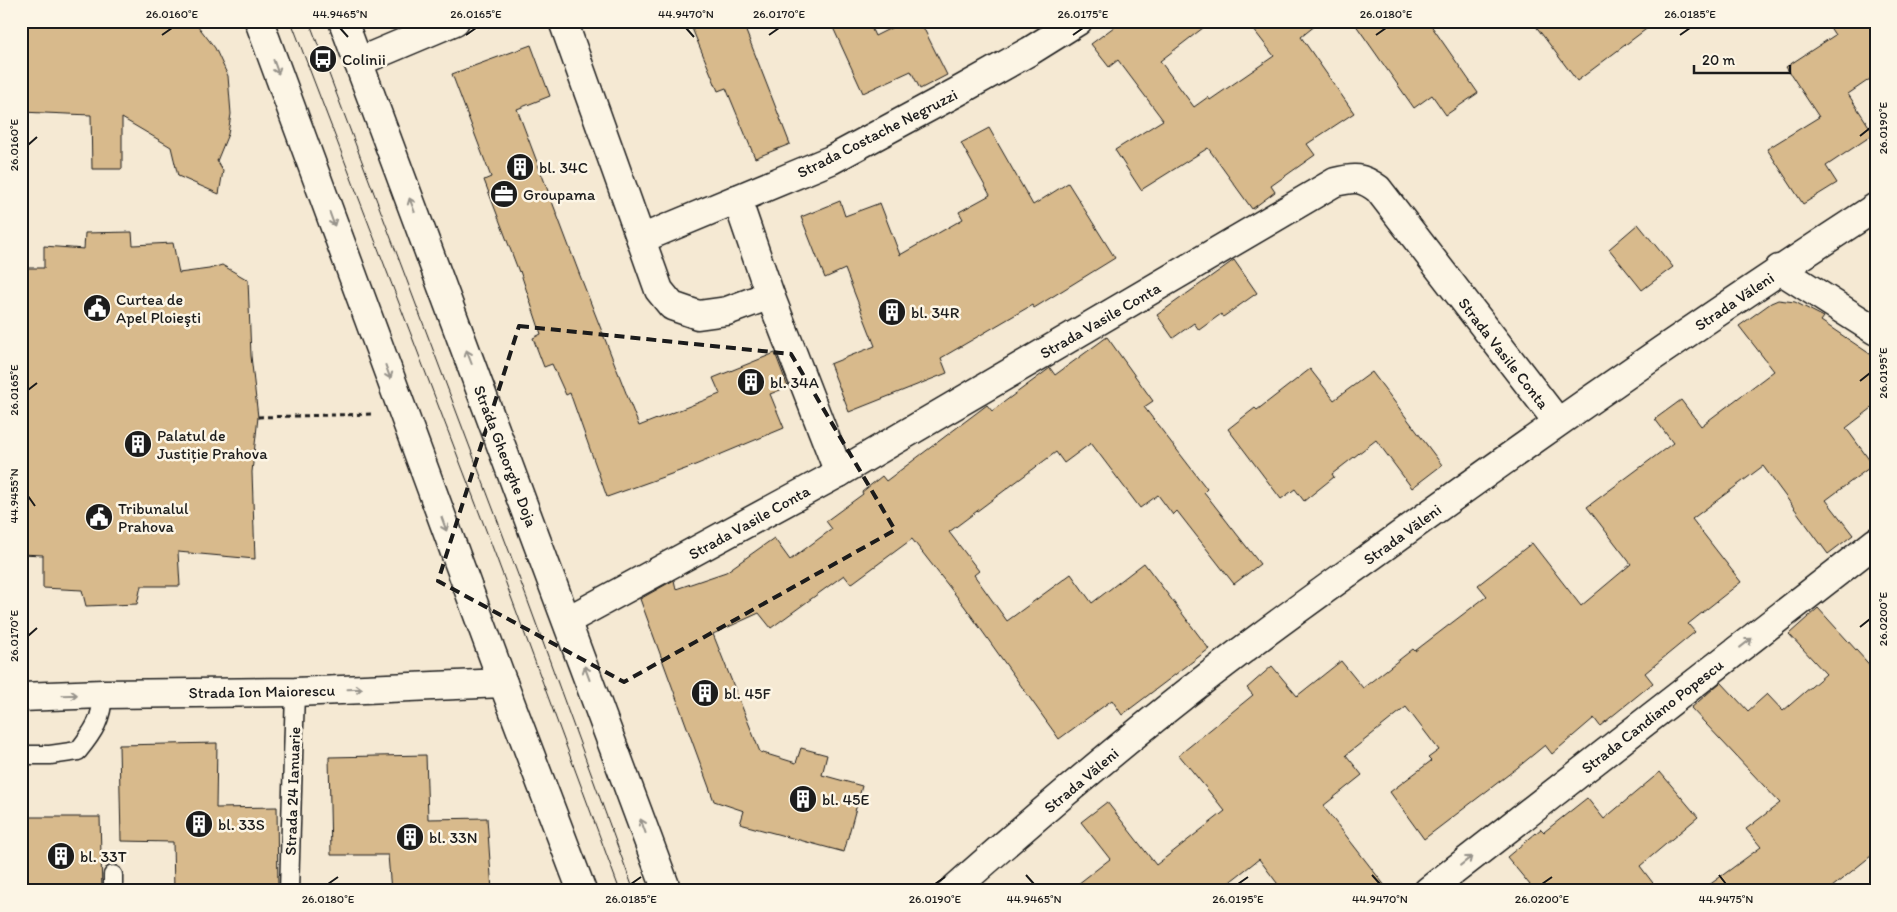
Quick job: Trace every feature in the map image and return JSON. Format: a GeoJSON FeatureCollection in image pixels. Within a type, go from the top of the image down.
{"type":"FeatureCollection","features":[{"type":"Feature","properties":{"kind":"street"},"geometry":{"type":"LineString","coordinates":[[259,21],[503,683],[582,891]]}},
{"type":"Feature","properties":{"kind":"street","name":"Strada Gheorghe Doja"},"geometry":{"type":"LineString","coordinates":[[343,21],[664,881]]}},
{"type":"Feature","properties":{"kind":"street"},"geometry":{"type":"LineString","coordinates":[[358,62],[455,21]]}},
{"type":"Feature","properties":{"kind":"street"},"geometry":{"type":"LineString","coordinates":[[563,21],[659,290],[672,306],[698,315],[727,311],[770,295]]}},
{"type":"Feature","properties":{"kind":"street","name":"Strada Costache Negruzzi"},"geometry":{"type":"LineString","coordinates":[[641,239],[831,160],[965,88],[1078,21]]}},
{"type":"Feature","properties":{"kind":"street","name":"Strada Vasile Conta"},"geometry":{"type":"LineString","coordinates":[[568,620],[839,473],[1336,182],[1354,178],[1367,181],[1378,189],[1557,422]]}},
{"type":"Feature","properties":{"kind":"street"},"geometry":{"type":"LineString","coordinates":[[737,199],[770,295],[839,473]]}},
{"type":"Feature","properties":{"kind":"street","name":"Strada Văleni"},"geometry":{"type":"LineString","coordinates":[[952,891],[1048,807],[1148,724],[1258,638],[1557,422],[1779,270],[1876,207]]}},
{"type":"Feature","properties":{"kind":"street"},"geometry":{"type":"LineString","coordinates":[[1779,270],[1876,331]]}},
{"type":"Feature","properties":{"kind":"street","name":"Strada Candiano Popescu"},"geometry":{"type":"LineString","coordinates":[[1428,891],[1876,542]]}},
{"type":"Feature","properties":{"kind":"street","name":"Strada Ion Maiorescu"},"geometry":{"type":"LineString","coordinates":[[21,697],[102,694],[295,692],[503,683]]}},
{"type":"Feature","properties":{"kind":"street"},"geometry":{"type":"LineString","coordinates":[[664,881],[689,891]]}},
{"type":"Feature","properties":{"kind":"lane","name":"Strada 24 Ianuarie"},"geometry":{"type":"LineString","coordinates":[[289,891],[295,692]]}},
{"type":"Feature","properties":{"kind":"lane"},"geometry":{"type":"LineString","coordinates":[[21,755],[50,755],[78,751],[93,732],[102,710],[102,694]]}},
{"type":"Feature","properties":{"kind":"path"},"geometry":{"type":"LineString","coordinates":[[258,417],[403,413]]}},
{"type":"Feature","properties":{"kind":"highlighted area"},"geometry":{"type":"Polygon","coordinates":[[[519,326],[791,354],[895,530],[624,682],[438,581],[519,326]]]}},
{"type":"Feature","properties":{"kind":"building"},"geometry":{"type":"Polygon","coordinates":[[[23,21],[194,21],[215,48],[228,76],[231,114],[228,134],[217,161],[223,171],[219,194],[178,176],[171,147],[122,118],[122,169],[92,169],[91,115],[21,112],[23,21]]]}},
{"type":"Feature","properties":{"kind":"building"},"geometry":{"type":"Polygon","coordinates":[[[689,21],[742,21],[790,144],[755,158],[726,88],[718,91],[689,21]]]}},
{"type":"Feature","properties":{"kind":"building"},"geometry":{"type":"Polygon","coordinates":[[[830,21],[868,21],[875,36],[905,21],[920,21],[947,75],[920,89],[911,71],[863,93],[830,21]]]}},
{"type":"Feature","properties":{"kind":"building"},"geometry":{"type":"Polygon","coordinates":[[[1122,21],[1212,21],[1160,61],[1194,107],[1208,97],[1210,100],[1274,56],[1247,21],[1321,21],[1301,37],[1354,113],[1307,144],[1315,155],[1271,186],[1275,192],[1252,209],[1208,148],[1141,190],[1115,150],[1163,120],[1118,60],[1109,67],[1091,44],[1122,21]]]}},
{"type":"Feature","properties":{"kind":"building"},"geometry":{"type":"Polygon","coordinates":[[[1353,21],[1428,21],[1478,93],[1446,115],[1432,95],[1414,108],[1353,21]]]}},
{"type":"Feature","properties":{"kind":"building"},"geometry":{"type":"Polygon","coordinates":[[[1532,21],[1657,21],[1577,81],[1532,21]]]}},
{"type":"Feature","properties":{"kind":"building"},"geometry":{"type":"Polygon","coordinates":[[[1826,21],[1876,21],[1876,75],[1848,94],[1874,134],[1826,166],[1837,183],[1803,204],[1767,149],[1819,117],[1786,67],[1835,35],[1826,21]]]}},
{"type":"Feature","properties":{"kind":"building"},"geometry":{"type":"Polygon","coordinates":[[[531,45],[550,96],[517,109],[639,426],[720,394],[713,378],[775,353],[788,387],[770,394],[784,428],[688,468],[607,497],[570,393],[566,395],[552,364],[544,367],[533,338],[541,334],[520,271],[484,180],[491,177],[452,74],[531,45]]]}},
{"type":"Feature","properties":{"kind":"building"},"geometry":{"type":"Polygon","coordinates":[[[989,128],[1033,205],[1068,183],[1115,258],[1034,308],[1032,305],[941,358],[947,373],[849,412],[830,364],[875,346],[845,269],[825,278],[801,217],[840,201],[845,216],[880,203],[900,255],[963,219],[959,212],[990,195],[961,143],[989,128]]]}},
{"type":"Feature","properties":{"kind":"building"},"geometry":{"type":"Polygon","coordinates":[[[1638,224],[1673,267],[1642,290],[1609,249],[1638,224]]]}},
{"type":"Feature","properties":{"kind":"building","name":"Palatul de Justiție Prahova"},"geometry":{"type":"Polygon","coordinates":[[[132,232],[133,245],[173,243],[179,273],[209,269],[222,265],[248,280],[251,356],[258,417],[252,472],[255,559],[178,552],[180,586],[141,586],[137,604],[86,606],[82,590],[43,588],[43,555],[21,554],[21,268],[44,268],[44,246],[84,249],[85,233],[132,232]]]}},
{"type":"Feature","properties":{"kind":"building"},"geometry":{"type":"Polygon","coordinates":[[[1234,260],[1257,293],[1223,317],[1221,314],[1199,330],[1194,323],[1173,338],[1157,315],[1234,260]]]}},
{"type":"Feature","properties":{"kind":"building"},"geometry":{"type":"Polygon","coordinates":[[[1778,300],[1795,302],[1824,317],[1821,321],[1876,358],[1876,405],[1846,428],[1873,465],[1826,500],[1853,535],[1828,554],[1763,466],[1692,519],[1741,582],[1688,624],[1695,632],[1645,673],[1653,683],[1600,726],[1594,718],[1552,754],[1545,745],[1424,839],[1390,792],[1431,761],[1428,758],[1439,750],[1406,707],[1346,755],[1362,775],[1323,806],[1389,891],[1283,891],[1259,859],[1218,891],[1069,891],[1110,859],[1081,822],[1107,802],[1156,865],[1225,811],[1179,755],[1253,695],[1247,688],[1272,666],[1297,696],[1341,661],[1363,688],[1413,649],[1415,651],[1487,596],[1478,585],[1532,543],[1581,606],[1631,564],[1587,507],[1673,443],[1655,419],[1681,400],[1701,426],[1774,371],[1739,326],[1778,300]]]}},
{"type":"Feature","properties":{"kind":"building"},"geometry":{"type":"Polygon","coordinates":[[[1107,337],[1153,401],[1144,407],[1207,489],[1204,492],[1260,564],[1234,584],[1177,511],[1173,515],[1158,495],[1140,508],[1091,443],[1064,463],[1056,452],[949,532],[979,571],[974,575],[1007,621],[1071,574],[1092,603],[1144,563],[1209,649],[1122,715],[1112,700],[1059,739],[965,607],[912,539],[851,584],[844,575],[771,628],[759,613],[713,634],[760,752],[796,763],[801,748],[827,755],[822,775],[862,786],[844,852],[740,824],[744,811],[714,801],[640,599],[674,580],[676,589],[726,572],[774,538],[790,560],[832,529],[826,521],[863,494],[862,492],[882,476],[886,481],[987,405],[992,411],[1050,368],[1055,375],[1107,337]]]}},
{"type":"Feature","properties":{"kind":"building"},"geometry":{"type":"Polygon","coordinates":[[[1310,369],[1334,400],[1372,372],[1442,465],[1412,488],[1376,440],[1332,474],[1334,477],[1304,501],[1295,489],[1281,499],[1228,429],[1255,408],[1257,410],[1310,369]]]}},
{"type":"Feature","properties":{"kind":"building"},"geometry":{"type":"Polygon","coordinates":[[[1818,608],[1876,672],[1876,852],[1827,891],[1701,891],[1761,847],[1746,829],[1780,803],[1691,708],[1721,682],[1748,711],[1767,694],[1783,711],[1826,674],[1789,634],[1818,608]]]}},
{"type":"Feature","properties":{"kind":"building","name":"bl. 33S"},"geometry":{"type":"Polygon","coordinates":[[[217,743],[216,808],[277,807],[278,891],[174,891],[173,842],[121,841],[119,745],[217,743]]]}},
{"type":"Feature","properties":{"kind":"building","name":"bl. 33N"},"geometry":{"type":"Polygon","coordinates":[[[426,755],[428,819],[487,818],[492,891],[391,891],[388,855],[331,855],[329,757],[426,755]]]}},
{"type":"Feature","properties":{"kind":"building"},"geometry":{"type":"Polygon","coordinates":[[[1660,772],[1698,817],[1640,866],[1659,891],[1535,891],[1507,857],[1541,829],[1544,832],[1587,798],[1604,819],[1660,772]]]}},
{"type":"Feature","properties":{"kind":"building","name":"bl. 33T"},"geometry":{"type":"Polygon","coordinates":[[[21,817],[100,817],[102,891],[44,891],[41,883],[21,882],[21,817]]]}},
{"type":"Feature","properties":{"kind":"tram line"},"geometry":{"type":"LineString","coordinates":[[291,21],[497,559],[620,891]]}},
{"type":"Feature","properties":{"kind":"tram line"},"geometry":{"type":"LineString","coordinates":[[309,21],[526,596],[634,891]]}},
{"type":"Feature","properties":{"kind":"place","name":"Colinii"},"geometry":{"type":"Point","coordinates":[323,59]}},
{"type":"Feature","properties":{"kind":"place","name":"bl. 34C"},"geometry":{"type":"Point","coordinates":[520,167]}},
{"type":"Feature","properties":{"kind":"place","name":"Groupama"},"geometry":{"type":"Point","coordinates":[504,194]}},
{"type":"Feature","properties":{"kind":"place","name":"Curtea de Apel Ploieşti"},"geometry":{"type":"Point","coordinates":[97,308]}},
{"type":"Feature","properties":{"kind":"place","name":"bl. 34R"},"geometry":{"type":"Point","coordinates":[892,312]}},
{"type":"Feature","properties":{"kind":"place","name":"bl. 34A"},"geometry":{"type":"Point","coordinates":[751,382]}},
{"type":"Feature","properties":{"kind":"place","name":"Palatul de Justiție Prahova"},"geometry":{"type":"Point","coordinates":[138,444]}},
{"type":"Feature","properties":{"kind":"place","name":"Tribunalul Prahova"},"geometry":{"type":"Point","coordinates":[99,517]}},
{"type":"Feature","properties":{"kind":"place","name":"bl. 45F"},"geometry":{"type":"Point","coordinates":[705,693]}},
{"type":"Feature","properties":{"kind":"place","name":"bl. 45E"},"geometry":{"type":"Point","coordinates":[803,799]}},
{"type":"Feature","properties":{"kind":"place","name":"bl. 33S"},"geometry":{"type":"Point","coordinates":[199,824]}},
{"type":"Feature","properties":{"kind":"place","name":"bl. 33N"},"geometry":{"type":"Point","coordinates":[410,837]}},
{"type":"Feature","properties":{"kind":"place","name":"bl. 33T"},"geometry":{"type":"Point","coordinates":[61,856]}}]}
